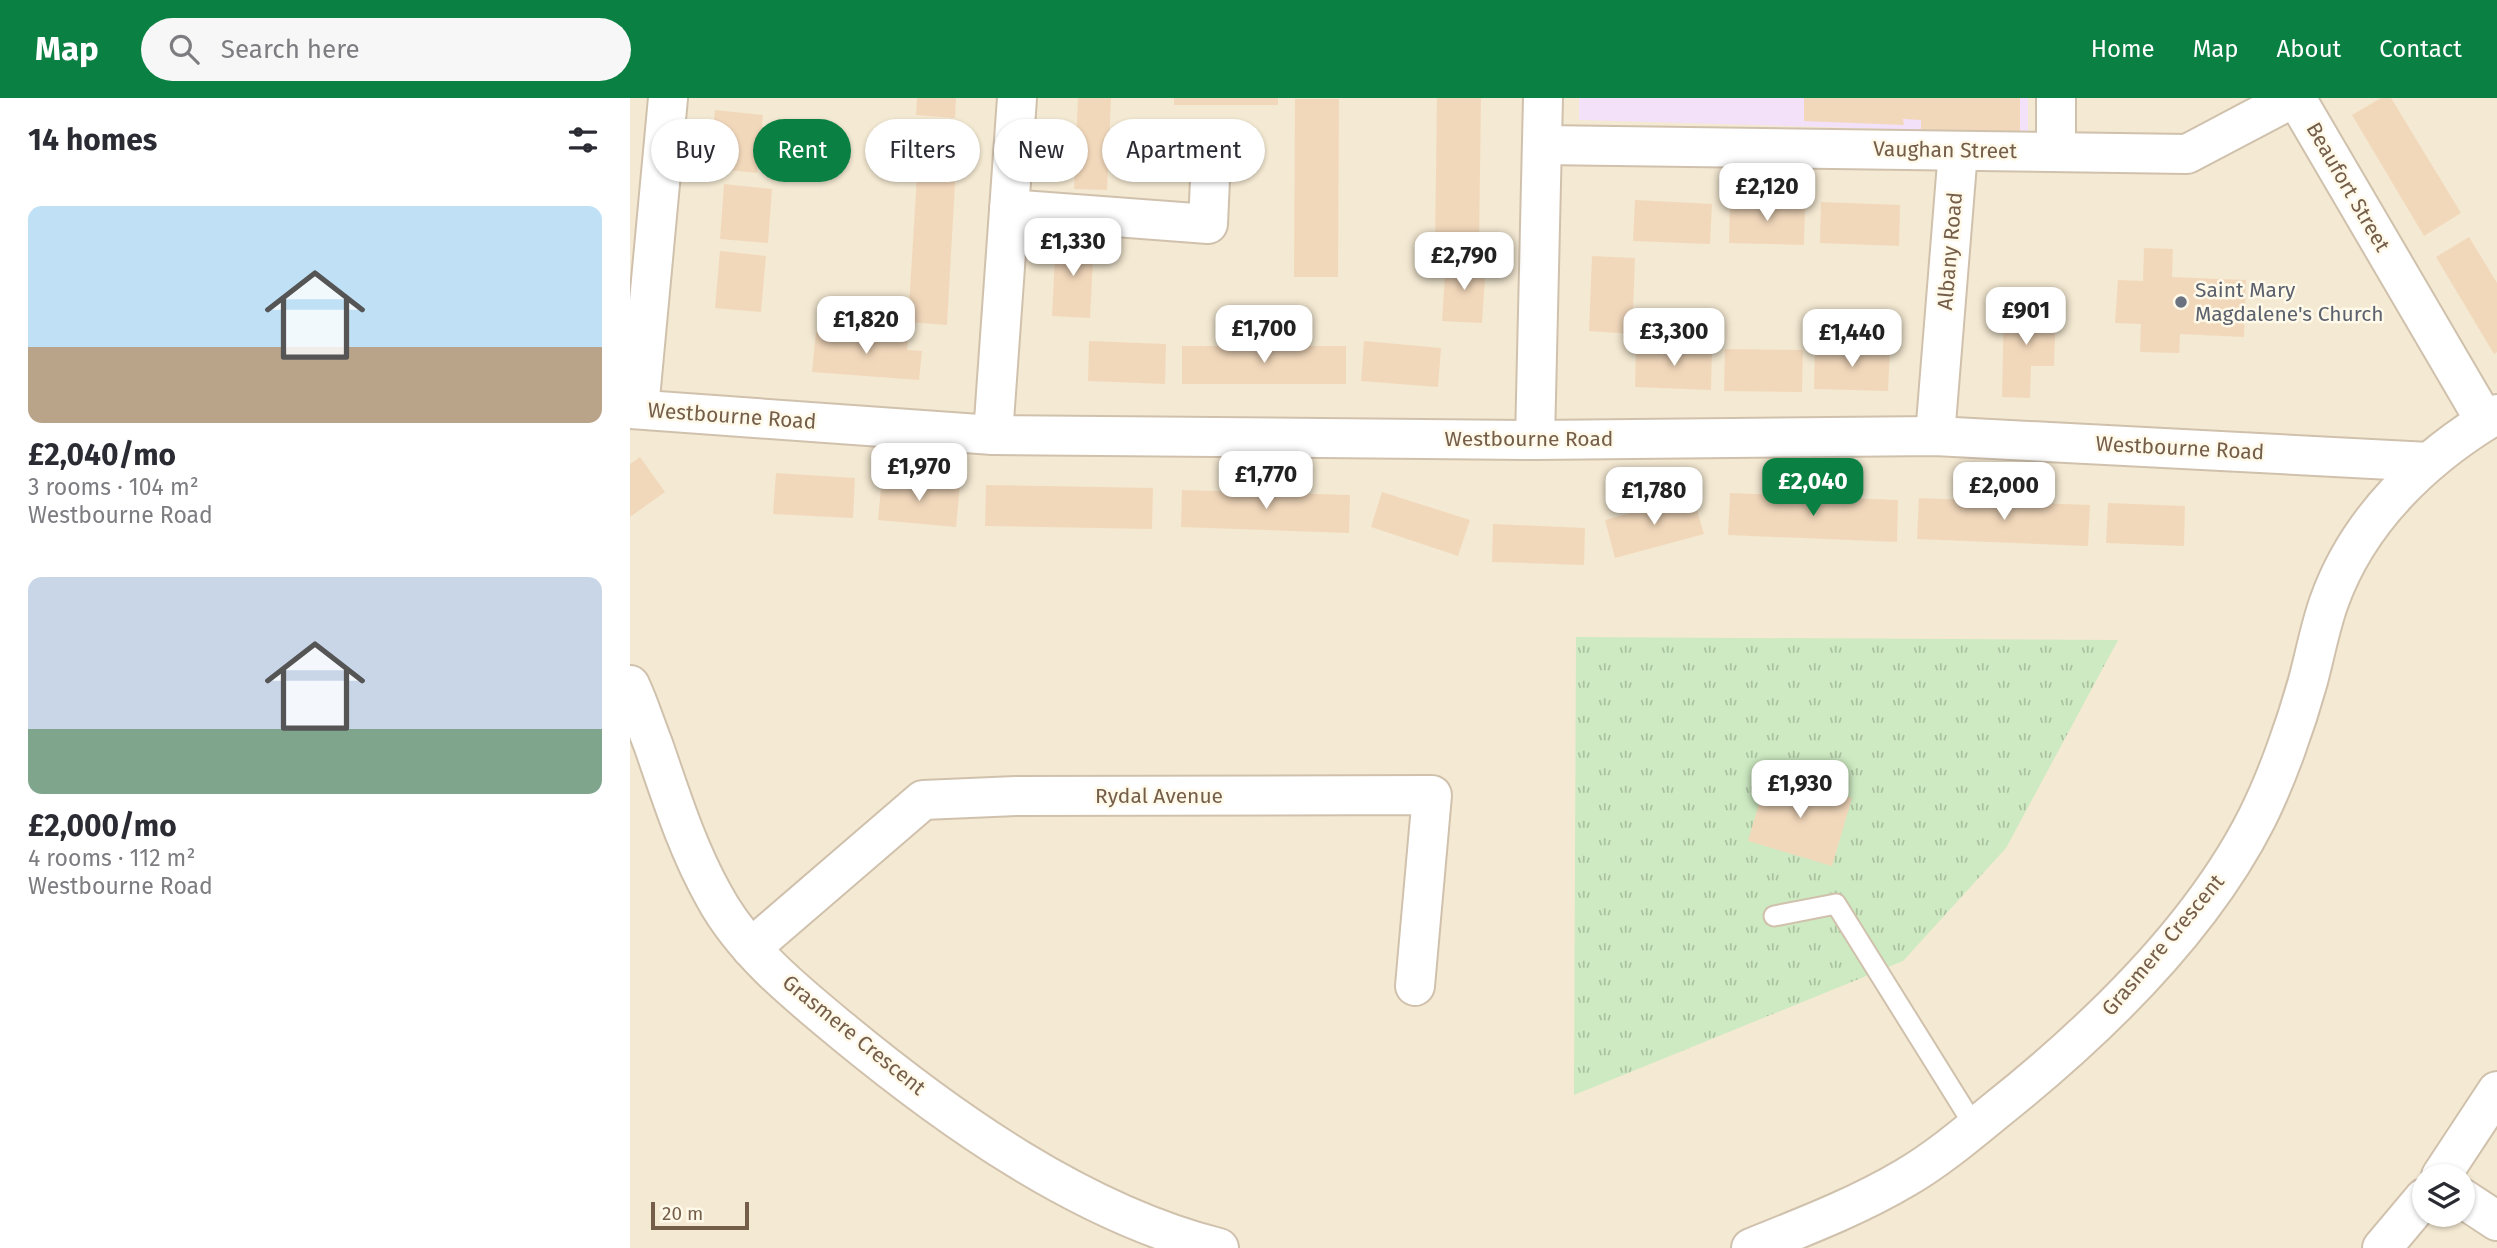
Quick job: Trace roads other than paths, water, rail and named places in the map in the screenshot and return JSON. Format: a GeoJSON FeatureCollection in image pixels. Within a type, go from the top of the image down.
{"type":"FeatureCollection","features":[{"type":"Feature","properties":{"kind":"street"},"geometry":{"type":"LineString","coordinates":[[635,409],[668,98]]}},
{"type":"Feature","properties":{"kind":"street"},"geometry":{"type":"LineString","coordinates":[[993,435],[1017,98]]}},
{"type":"Feature","properties":{"kind":"street"},"geometry":{"type":"LineString","coordinates":[[1535,440],[1543,98]]}},
{"type":"Feature","properties":{"kind":"street"},"geometry":{"type":"LineString","coordinates":[[2056,98],[2056,152]]}},
{"type":"Feature","properties":{"kind":"street","name":"Vaughan Street"},"geometry":{"type":"LineString","coordinates":[[1542,145],[2187,154],[2295,98]]}},
{"type":"Feature","properties":{"kind":"street","name":"Beaufort Street"},"geometry":{"type":"LineString","coordinates":[[2295,98],[2491,417]]}},
{"type":"Feature","properties":{"kind":"street","name":"Albany Road"},"geometry":{"type":"LineString","coordinates":[[1934,436],[1958,150]]}},
{"type":"Feature","properties":{"kind":"street"},"geometry":{"type":"LineString","coordinates":[[1009,209],[1208,224],[1210,182]]}},
{"type":"Feature","properties":{"kind":"street","name":"Westbourne Road"},"geometry":{"type":"LineString","coordinates":[[635,409],[993,435],[1535,440],[1934,436],[2429,462]]}},
{"type":"Feature","properties":{"kind":"street","name":"Grasmere Crescent"},"geometry":{"type":"LineString","coordinates":[[1751,1248],[1834,1215],[1907,1178],[2047,1070],[2106,1016],[2175,938],[2216,886],[2257,818],[2307,684],[2329,602],[2347,563],[2372,522],[2429,462],[2491,417]]}},
{"type":"Feature","properties":{"kind":"street","name":"Grasmere Crescent"},"geometry":{"type":"LineString","coordinates":[[630,685],[689,845],[715,898],[751,948],[807,1002],[867,1051],[980,1134],[1078,1194],[1185,1239],[1219,1248]]}},
{"type":"Feature","properties":{"kind":"street","name":"Rydal Avenue"},"geometry":{"type":"LineString","coordinates":[[751,948],[923,800],[1016,796],[1432,795],[1415,986]]}},
{"type":"Feature","properties":{"kind":"street"},"geometry":{"type":"LineString","coordinates":[[2449,1164],[2497,1091]]}},
{"type":"Feature","properties":{"kind":"street"},"geometry":{"type":"LineString","coordinates":[[2475,1207],[2497,1221]]}},
{"type":"Feature","properties":{"kind":"street"},"geometry":{"type":"LineString","coordinates":[[2382,1248],[2412,1212]]}},
{"type":"Feature","properties":{"kind":"lane"},"geometry":{"type":"LineString","coordinates":[[1774,916],[1836,904],[1975,1127]]}},
{"type":"Feature","properties":{"kind":"place","name":"Saint Mary Magdalene's Church"},"geometry":{"type":"Point","coordinates":[2181,302]}}]}
